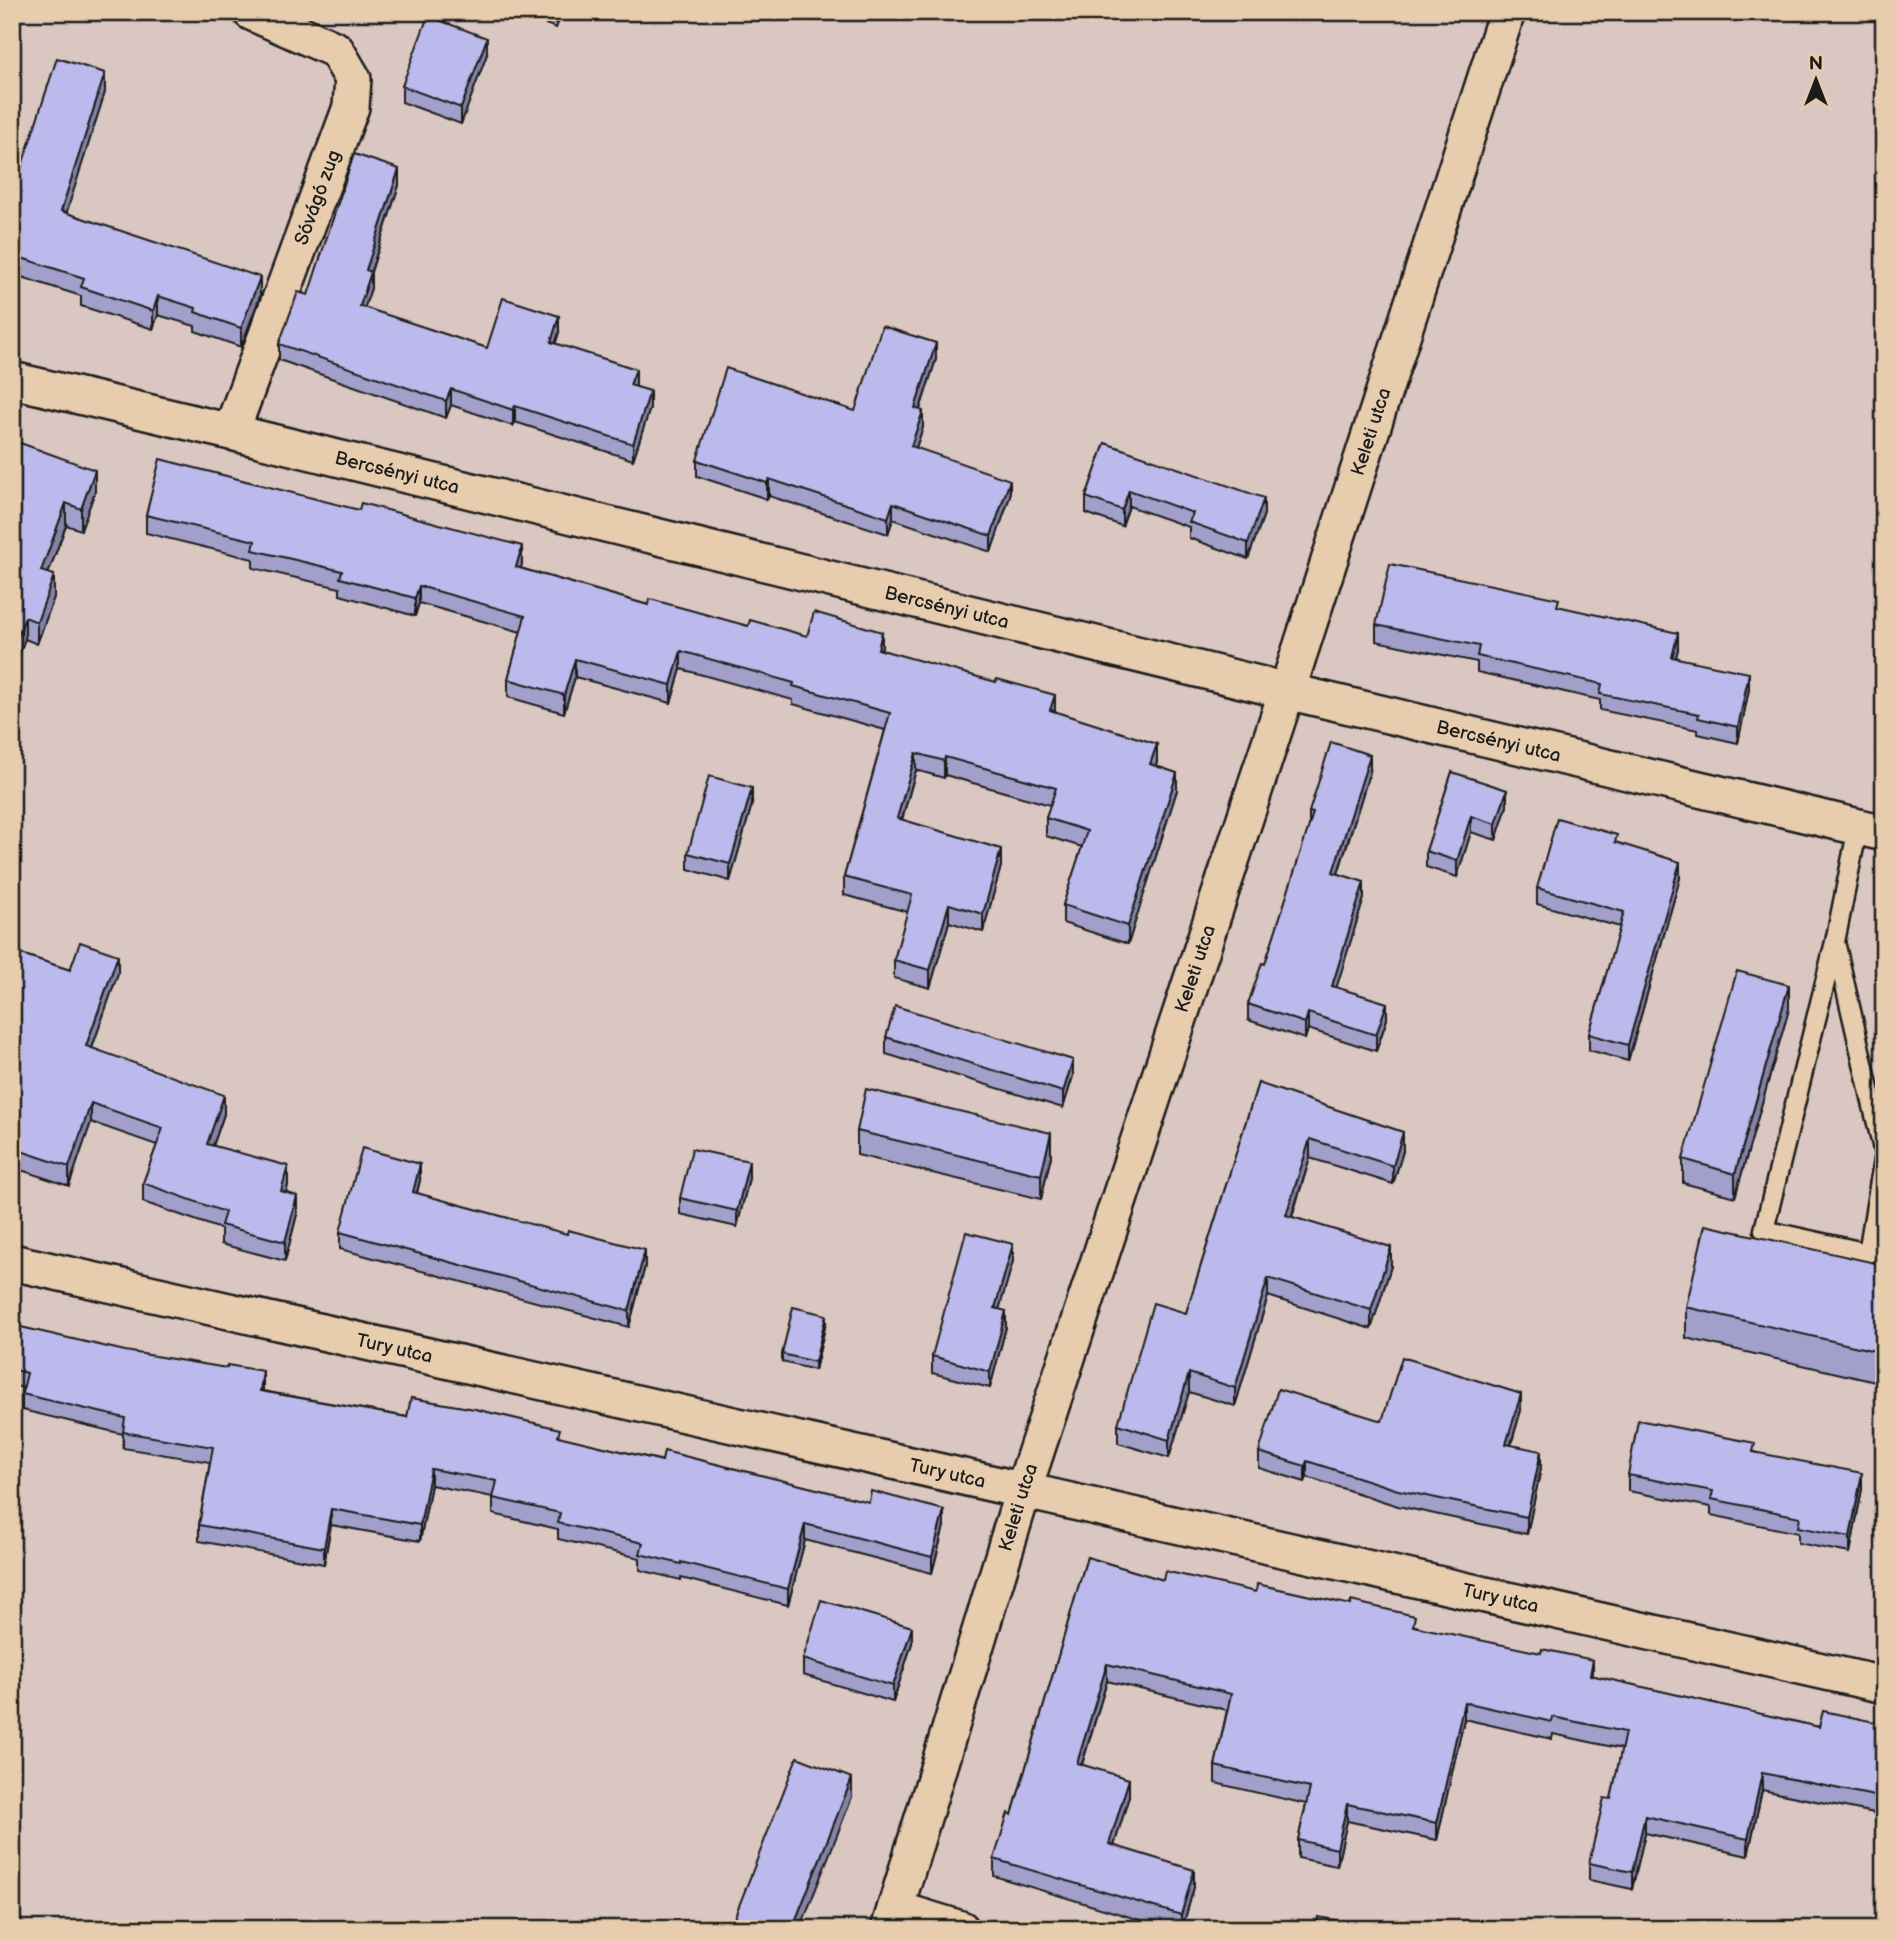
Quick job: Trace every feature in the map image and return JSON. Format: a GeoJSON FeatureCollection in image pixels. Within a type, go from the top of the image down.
{"type":"FeatureCollection","features":[{"type":"Feature","properties":{"kind":"street","name":"Sóvágó zug"},"geometry":{"type":"LineString","coordinates":[[231,432],[351,107],[353,79],[336,50],[251,12]]}},
{"type":"Feature","properties":{"kind":"street","name":"Keleti utca"},"geometry":{"type":"LineString","coordinates":[[893,1919],[1023,1491],[1507,12]]}},
{"type":"Feature","properties":{"kind":"street","name":"Bercsényi utca"},"geometry":{"type":"LineString","coordinates":[[12,380],[1287,691],[1871,830]]}},
{"type":"Feature","properties":{"kind":"street","name":"Tury utca"},"geometry":{"type":"LineString","coordinates":[[12,1262],[1884,1685]]}},
{"type":"Feature","properties":{"kind":"street"},"geometry":{"type":"LineString","coordinates":[[893,1919],[961,1929]]}},
{"type":"Feature","properties":{"kind":"lane"},"geometry":{"type":"LineString","coordinates":[[1835,942],[1884,1155],[1868,1253],[1764,1230],[1835,942],[1871,830]]}},
{"type":"Feature","properties":{"kind":"building"},"geometry":{"type":"Polygon","coordinates":[[[428,16],[487,38],[461,108],[402,86],[428,16]]]}},
{"type":"Feature","properties":{"kind":"building"},"geometry":{"type":"Polygon","coordinates":[[[57,58],[105,73],[61,211],[260,277],[241,328],[195,312],[196,308],[158,296],[153,311],[81,287],[84,278],[12,255],[12,189],[14,190],[57,58]]]}},
{"type":"Feature","properties":{"kind":"building"},"geometry":{"type":"Polygon","coordinates":[[[354,154],[399,169],[366,270],[371,272],[360,306],[487,348],[503,298],[559,316],[551,342],[636,369],[630,385],[650,391],[633,444],[515,406],[513,410],[451,389],[446,401],[279,344],[298,292],[308,295],[354,154]]]}},
{"type":"Feature","properties":{"kind":"building"},"geometry":{"type":"Polygon","coordinates":[[[882,326],[936,343],[915,408],[923,411],[911,446],[1010,480],[991,536],[893,503],[888,518],[769,479],[767,483],[697,460],[726,368],[855,411],[882,326]]]}},
{"type":"Feature","properties":{"kind":"building"},"geometry":{"type":"Polygon","coordinates":[[[12,440],[95,470],[81,509],[66,503],[41,571],[54,575],[37,622],[25,617],[12,651],[12,440]]]}},
{"type":"Feature","properties":{"kind":"building"},"geometry":{"type":"Polygon","coordinates":[[[1105,443],[1264,498],[1248,543],[1189,522],[1193,513],[1129,490],[1122,510],[1086,497],[1105,443]]]}},
{"type":"Feature","properties":{"kind":"building"},"geometry":{"type":"Polygon","coordinates":[[[160,459],[359,510],[361,503],[522,546],[516,567],[648,605],[650,599],[748,626],[750,620],[807,636],[814,612],[882,632],[878,649],[996,682],[997,679],[1055,695],[1050,710],[1157,744],[1150,764],[1177,773],[1128,926],[1063,905],[1087,831],[1046,818],[1056,788],[945,757],[944,761],[916,753],[897,818],[1001,849],[983,914],[949,904],[930,970],[894,960],[912,895],[844,877],[890,713],[681,651],[671,685],[575,659],[564,695],[508,679],[525,616],[419,586],[415,598],[340,578],[342,571],[253,550],[255,541],[146,515],[160,459]]]}},
{"type":"Feature","properties":{"kind":"building"},"geometry":{"type":"Polygon","coordinates":[[[1390,564],[1559,599],[1557,606],[1678,633],[1672,657],[1749,673],[1738,727],[1698,718],[1699,714],[1600,694],[1602,684],[1477,656],[1479,646],[1376,625],[1390,564]]]}},
{"type":"Feature","properties":{"kind":"building"},"geometry":{"type":"Polygon","coordinates":[[[1331,742],[1370,755],[1333,872],[1364,882],[1332,986],[1387,1003],[1376,1035],[1308,1013],[1305,1023],[1248,1004],[1262,963],[1265,964],[1313,813],[1309,812],[1331,742]]]}},
{"type":"Feature","properties":{"kind":"building"},"geometry":{"type":"Polygon","coordinates":[[[1452,772],[1507,790],[1496,824],[1471,816],[1457,861],[1426,851],[1452,772]]]}},
{"type":"Feature","properties":{"kind":"building"},"geometry":{"type":"Polygon","coordinates":[[[709,776],[752,788],[730,864],[688,853],[709,776]]]}},
{"type":"Feature","properties":{"kind":"building"},"geometry":{"type":"Polygon","coordinates":[[[1557,818],[1617,835],[1615,842],[1680,862],[1628,1045],[1589,1034],[1624,912],[1537,888],[1557,818]]]}},
{"type":"Feature","properties":{"kind":"building"},"geometry":{"type":"Polygon","coordinates":[[[80,942],[118,955],[86,1046],[224,1095],[207,1144],[288,1166],[281,1191],[297,1196],[285,1242],[221,1225],[225,1212],[143,1183],[163,1128],[91,1103],[69,1167],[12,1148],[12,951],[70,970],[80,942]]]}},
{"type":"Feature","properties":{"kind":"building"},"geometry":{"type":"Polygon","coordinates":[[[1737,971],[1789,985],[1735,1174],[1683,1159],[1737,971]]]}},
{"type":"Feature","properties":{"kind":"building"},"geometry":{"type":"Polygon","coordinates":[[[895,1006],[1073,1060],[1063,1092],[886,1037],[895,1006]]]}},
{"type":"Feature","properties":{"kind":"building"},"geometry":{"type":"Polygon","coordinates":[[[1258,1083],[1403,1132],[1393,1166],[1310,1139],[1286,1215],[1391,1247],[1371,1310],[1268,1278],[1235,1388],[1189,1373],[1169,1440],[1118,1424],[1153,1303],[1186,1313],[1258,1083]]]}},
{"type":"Feature","properties":{"kind":"building"},"geometry":{"type":"Polygon","coordinates":[[[866,1089],[1051,1133],[1041,1175],[857,1131],[866,1089]]]}},
{"type":"Feature","properties":{"kind":"building"},"geometry":{"type":"Polygon","coordinates":[[[362,1148],[420,1164],[413,1192],[567,1234],[568,1230],[645,1250],[629,1311],[340,1232],[362,1148]]]}},
{"type":"Feature","properties":{"kind":"building"},"geometry":{"type":"Polygon","coordinates":[[[692,1149],[749,1161],[737,1211],[680,1198],[692,1149]]]}},
{"type":"Feature","properties":{"kind":"building"},"geometry":{"type":"Polygon","coordinates":[[[1705,1225],[1884,1265],[1884,1353],[1686,1307],[1705,1225]]]}},
{"type":"Feature","properties":{"kind":"building"},"geometry":{"type":"Polygon","coordinates":[[[966,1232],[1013,1244],[995,1308],[1006,1311],[990,1372],[932,1356],[966,1232]]]}},
{"type":"Feature","properties":{"kind":"building"},"geometry":{"type":"Polygon","coordinates":[[[793,1307],[826,1315],[815,1362],[782,1354],[793,1307]]]}},
{"type":"Feature","properties":{"kind":"building"},"geometry":{"type":"Polygon","coordinates":[[[12,1325],[125,1351],[227,1368],[227,1365],[263,1371],[260,1391],[407,1417],[411,1398],[475,1409],[560,1429],[558,1436],[662,1461],[664,1451],[869,1502],[871,1491],[944,1510],[932,1557],[805,1524],[788,1589],[640,1554],[643,1543],[558,1523],[560,1513],[493,1498],[497,1481],[431,1469],[420,1525],[331,1509],[324,1548],[199,1525],[213,1447],[123,1432],[125,1418],[22,1394],[27,1373],[12,1369],[12,1325]]]}},
{"type":"Feature","properties":{"kind":"building"},"geometry":{"type":"Polygon","coordinates":[[[1402,1357],[1521,1394],[1506,1444],[1541,1451],[1527,1517],[1398,1490],[1307,1461],[1305,1466],[1259,1452],[1278,1389],[1382,1421],[1402,1357]]]}},
{"type":"Feature","properties":{"kind":"building"},"geometry":{"type":"Polygon","coordinates":[[[1638,1420],[1755,1443],[1753,1452],[1862,1473],[1850,1537],[1798,1527],[1800,1517],[1711,1499],[1713,1491],[1628,1475],[1638,1420]]]}},
{"type":"Feature","properties":{"kind":"building"},"geometry":{"type":"Polygon","coordinates":[[[1087,1557],[1163,1580],[1165,1571],[1256,1592],[1257,1584],[1351,1605],[1351,1601],[1415,1616],[1413,1626],[1541,1653],[1542,1649],[1593,1660],[1590,1675],[1819,1727],[1823,1711],[1884,1724],[1884,1798],[1762,1773],[1748,1839],[1645,1816],[1632,1872],[1589,1863],[1604,1798],[1611,1799],[1625,1732],[1553,1717],[1552,1722],[1464,1702],[1437,1823],[1347,1804],[1337,1849],[1298,1840],[1310,1788],[1215,1766],[1231,1694],[1107,1664],[1077,1763],[1129,1779],[1109,1844],[1194,1870],[1181,1915],[994,1859],[1008,1813],[1012,1815],[1087,1557]]]}},
{"type":"Feature","properties":{"kind":"building"},"geometry":{"type":"Polygon","coordinates":[[[821,1600],[912,1627],[893,1686],[803,1659],[821,1600]]]}},
{"type":"Feature","properties":{"kind":"building"},"geometry":{"type":"Polygon","coordinates":[[[797,1757],[852,1778],[792,1929],[730,1929],[797,1757]]]}},
{"type":"Feature","properties":{"kind":"building"},"geometry":{"type":"Polygon","coordinates":[[[1318,1917],[1385,1929],[1317,1929],[1318,1917]]]}}]}
